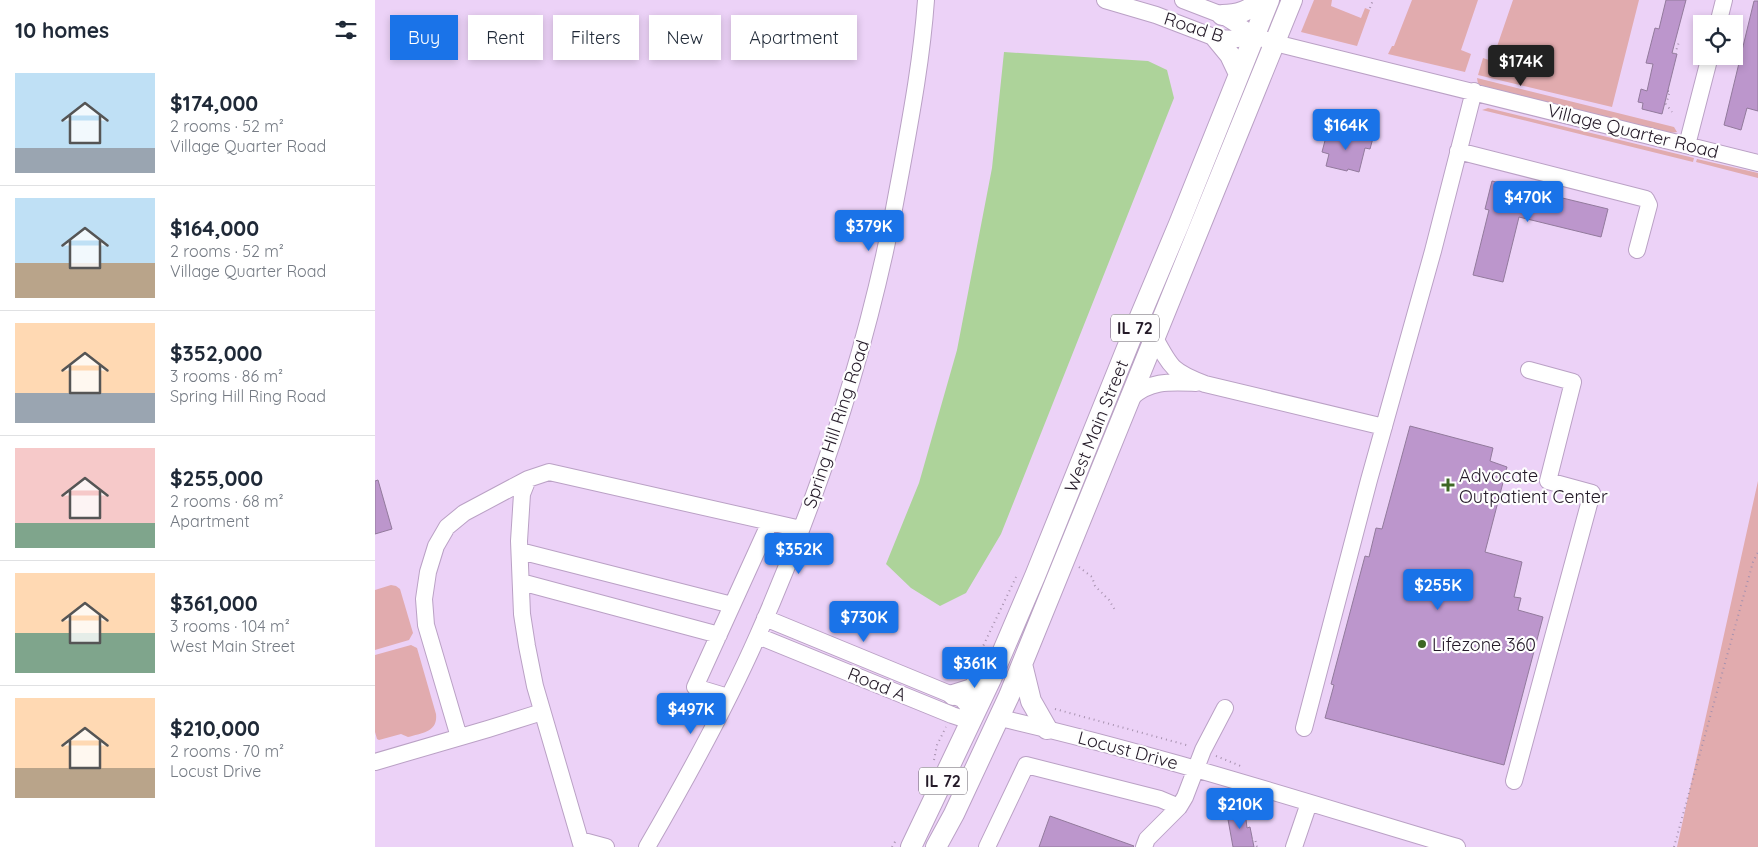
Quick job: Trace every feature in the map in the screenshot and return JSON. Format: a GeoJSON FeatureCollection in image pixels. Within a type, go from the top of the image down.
{"type":"FeatureCollection","features":[{"type":"Feature","properties":{"kind":"main road"},"geometry":{"type":"LineString","coordinates":[[1222,15],[1243,13],[1253,8],[1261,0]]}},
{"type":"Feature","properties":{"kind":"main road","name":"West Main Street"},"geometry":{"type":"LineString","coordinates":[[911,847],[1001,656],[1269,0]]}},
{"type":"Feature","properties":{"kind":"main road","name":"West Main Street"},"geometry":{"type":"LineString","coordinates":[[999,718],[1293,0]]}},
{"type":"Feature","properties":{"kind":"main road"},"geometry":{"type":"LineString","coordinates":[[1216,38],[1230,55],[1239,74]]}},
{"type":"Feature","properties":{"kind":"main road"},"geometry":{"type":"LineString","coordinates":[[953,695],[971,689],[1001,656]]}},
{"type":"Feature","properties":{"kind":"main road"},"geometry":{"type":"LineString","coordinates":[[1022,664],[1031,701],[1047,729]]}},
{"type":"Feature","properties":{"kind":"main road"},"geometry":{"type":"LineString","coordinates":[[975,714],[999,718]]}},
{"type":"Feature","properties":{"kind":"main road","name":"IL 72"},"geometry":{"type":"LineString","coordinates":[[940,844],[999,718]]}},
{"type":"Feature","properties":{"kind":"street","name":"Spring Hill Ring Road"},"geometry":{"type":"LineString","coordinates":[[647,847],[700,752],[758,636],[801,529],[847,396],[878,282],[894,213],[921,51],[925,0]]}},
{"type":"Feature","properties":{"kind":"street","name":"Road B"},"geometry":{"type":"LineString","coordinates":[[1105,0],[1156,15],[1216,38],[1237,39],[1255,36]]}},
{"type":"Feature","properties":{"kind":"street","name":"Road B"},"geometry":{"type":"LineString","coordinates":[[1183,0],[1222,15],[1255,36],[1275,43]]}},
{"type":"Feature","properties":{"kind":"street"},"geometry":{"type":"LineString","coordinates":[[1720,15],[1724,0]]}},
{"type":"Feature","properties":{"kind":"street","name":"Village Quarter Road"},"geometry":{"type":"LineString","coordinates":[[1275,43],[1758,162]]}},
{"type":"Feature","properties":{"kind":"street"},"geometry":{"type":"LineString","coordinates":[[1687,145],[1708,65]]}},
{"type":"Feature","properties":{"kind":"street"},"geometry":{"type":"LineString","coordinates":[[1304,728],[1433,251],[1473,92]]}},
{"type":"Feature","properties":{"kind":"street"},"geometry":{"type":"LineString","coordinates":[[1459,151],[1647,199],[1649,205],[1637,250]]}},
{"type":"Feature","properties":{"kind":"street"},"geometry":{"type":"LineString","coordinates":[[1155,338],[1170,365],[1185,376],[1205,384],[1384,427]]}},
{"type":"Feature","properties":{"kind":"street"},"geometry":{"type":"LineString","coordinates":[[1514,781],[1591,493],[1548,481],[1573,382],[1529,370]]}},
{"type":"Feature","properties":{"kind":"street"},"geometry":{"type":"LineString","coordinates":[[1131,398],[1140,390],[1159,383],[1205,384]]}},
{"type":"Feature","properties":{"kind":"street"},"geometry":{"type":"LineString","coordinates":[[459,738],[426,625],[423,598],[436,546],[447,527],[464,513],[528,479],[549,472],[801,529]]}},
{"type":"Feature","properties":{"kind":"street"},"geometry":{"type":"LineString","coordinates":[[528,479],[521,501],[519,552],[522,614],[528,653],[581,844],[606,847]]}},
{"type":"Feature","properties":{"kind":"street"},"geometry":{"type":"LineString","coordinates":[[728,696],[695,687],[770,522]]}},
{"type":"Feature","properties":{"kind":"street"},"geometry":{"type":"LineString","coordinates":[[519,552],[733,605]]}},
{"type":"Feature","properties":{"kind":"street"},"geometry":{"type":"LineString","coordinates":[[521,582],[719,635]]}},
{"type":"Feature","properties":{"kind":"street","name":"Road A"},"geometry":{"type":"LineString","coordinates":[[758,636],[952,715],[961,718],[975,714],[962,699],[765,618]]}},
{"type":"Feature","properties":{"kind":"street"},"geometry":{"type":"LineString","coordinates":[[1143,847],[1147,839],[1179,807],[1185,797],[1196,768],[1225,708]]}},
{"type":"Feature","properties":{"kind":"street"},"geometry":{"type":"LineString","coordinates":[[375,762],[543,712]]}},
{"type":"Feature","properties":{"kind":"street","name":"Locust Drive"},"geometry":{"type":"LineString","coordinates":[[999,718],[1196,768],[1457,847]]}},
{"type":"Feature","properties":{"kind":"street"},"geometry":{"type":"LineString","coordinates":[[987,847],[1026,765],[1160,799],[1179,807]]}},
{"type":"Feature","properties":{"kind":"street"},"geometry":{"type":"LineString","coordinates":[[1294,847],[1309,803]]}},
{"type":"Feature","properties":{"kind":"path"},"geometry":{"type":"LineString","coordinates":[[1370,8],[1373,0]]}},
{"type":"Feature","properties":{"kind":"path"},"geometry":{"type":"LineString","coordinates":[[1675,54],[1679,42]]}},
{"type":"Feature","properties":{"kind":"path"},"geometry":{"type":"LineString","coordinates":[[1668,91],[1666,104],[1672,112]]}},
{"type":"Feature","properties":{"kind":"path"},"geometry":{"type":"LineString","coordinates":[[1674,847],[1753,562],[1758,552]]}},
{"type":"Feature","properties":{"kind":"path"},"geometry":{"type":"LineString","coordinates":[[1079,567],[1092,577],[1095,586],[1109,600],[1115,610]]}},
{"type":"Feature","properties":{"kind":"path"},"geometry":{"type":"LineString","coordinates":[[1252,839],[1255,839],[1257,847]]}},
{"type":"Feature","properties":{"kind":"shaded area"},"geometry":{"type":"Polygon","coordinates":[[[1314,0],[1332,0],[1331,6],[1361,18],[1365,8],[1370,10],[1357,46],[1301,32],[1314,0]]]}},
{"type":"Feature","properties":{"kind":"shaded area"},"geometry":{"type":"Polygon","coordinates":[[[1412,0],[1478,0],[1461,50],[1471,54],[1465,72],[1388,54],[1392,46],[1394,46],[1412,0]]]}},
{"type":"Feature","properties":{"kind":"shaded area"},"geometry":{"type":"Polygon","coordinates":[[[1513,0],[1639,0],[1612,107],[1478,75],[1483,58],[1492,61],[1513,0]]]}},
{"type":"Feature","properties":{"kind":"shaded area"},"geometry":{"type":"Polygon","coordinates":[[[1004,52],[1148,61],[1167,70],[1174,98],[1001,534],[966,593],[940,606],[911,588],[886,564],[919,483],[957,350],[992,168],[1004,52]]]}},
{"type":"Feature","properties":{"kind":"shaded area"},"geometry":{"type":"Polygon","coordinates":[[[1477,78],[1674,127],[1677,132],[1671,133],[1483,86],[1478,84],[1477,78]]]}},
{"type":"Feature","properties":{"kind":"shaded area"},"geometry":{"type":"Polygon","coordinates":[[[1488,108],[1694,158],[1693,162],[1482,110],[1488,108]]]}},
{"type":"Feature","properties":{"kind":"shaded area"},"geometry":{"type":"Polygon","coordinates":[[[1697,159],[1758,173],[1758,178],[1696,162],[1697,159]]]}},
{"type":"Feature","properties":{"kind":"shaded area"},"geometry":{"type":"Polygon","coordinates":[[[1758,481],[1758,847],[1677,847],[1758,481]]]}},
{"type":"Feature","properties":{"kind":"shaded area"},"geometry":{"type":"Polygon","coordinates":[[[391,585],[400,589],[413,633],[409,640],[375,650],[375,590],[391,585]]]}},
{"type":"Feature","properties":{"kind":"shaded area"},"geometry":{"type":"Polygon","coordinates":[[[411,645],[417,648],[436,714],[436,720],[428,731],[408,737],[401,734],[379,740],[375,732],[375,655],[411,645]]]}},
{"type":"Feature","properties":{"kind":"building"},"geometry":{"type":"Polygon","coordinates":[[[1666,0],[1686,0],[1672,53],[1677,54],[1662,114],[1642,109],[1643,103],[1638,102],[1641,89],[1647,91],[1653,64],[1646,63],[1655,28],[1659,29],[1666,0]]]}},
{"type":"Feature","properties":{"kind":"building"},"geometry":{"type":"Polygon","coordinates":[[[1754,1],[1758,1],[1758,111],[1747,108],[1741,130],[1724,125],[1739,65],[1743,65],[1743,46],[1754,1]]]}},
{"type":"Feature","properties":{"kind":"building"},"geometry":{"type":"Polygon","coordinates":[[[1327,133],[1353,140],[1355,133],[1373,138],[1370,149],[1365,148],[1359,172],[1326,166],[1329,154],[1322,152],[1327,133]]]}},
{"type":"Feature","properties":{"kind":"building"},"geometry":{"type":"Polygon","coordinates":[[[1492,181],[1608,209],[1601,237],[1519,217],[1503,282],[1473,275],[1489,210],[1485,209],[1492,181]]]}},
{"type":"Feature","properties":{"kind":"building"},"geometry":{"type":"Polygon","coordinates":[[[1410,426],[1493,448],[1490,461],[1507,467],[1485,552],[1522,562],[1514,597],[1521,598],[1518,610],[1543,617],[1504,765],[1325,718],[1334,685],[1331,684],[1365,556],[1369,557],[1376,528],[1382,529],[1410,426]]]}},
{"type":"Feature","properties":{"kind":"building"},"geometry":{"type":"Polygon","coordinates":[[[378,480],[392,529],[375,534],[375,481],[378,480]]]}},
{"type":"Feature","properties":{"kind":"building"},"geometry":{"type":"Polygon","coordinates":[[[1245,811],[1247,828],[1250,827],[1254,847],[1233,847],[1227,814],[1245,811]]]}},
{"type":"Feature","properties":{"kind":"building"},"geometry":{"type":"Polygon","coordinates":[[[1050,816],[1134,846],[1039,847],[1050,816]]]}},
{"type":"Feature","properties":{"kind":"place","name":"Advocate Outpatient Center"},"geometry":{"type":"Point","coordinates":[1448,485]}},
{"type":"Feature","properties":{"kind":"place","name":"Lifezone 360"},"geometry":{"type":"Point","coordinates":[1422,644]}}]}
